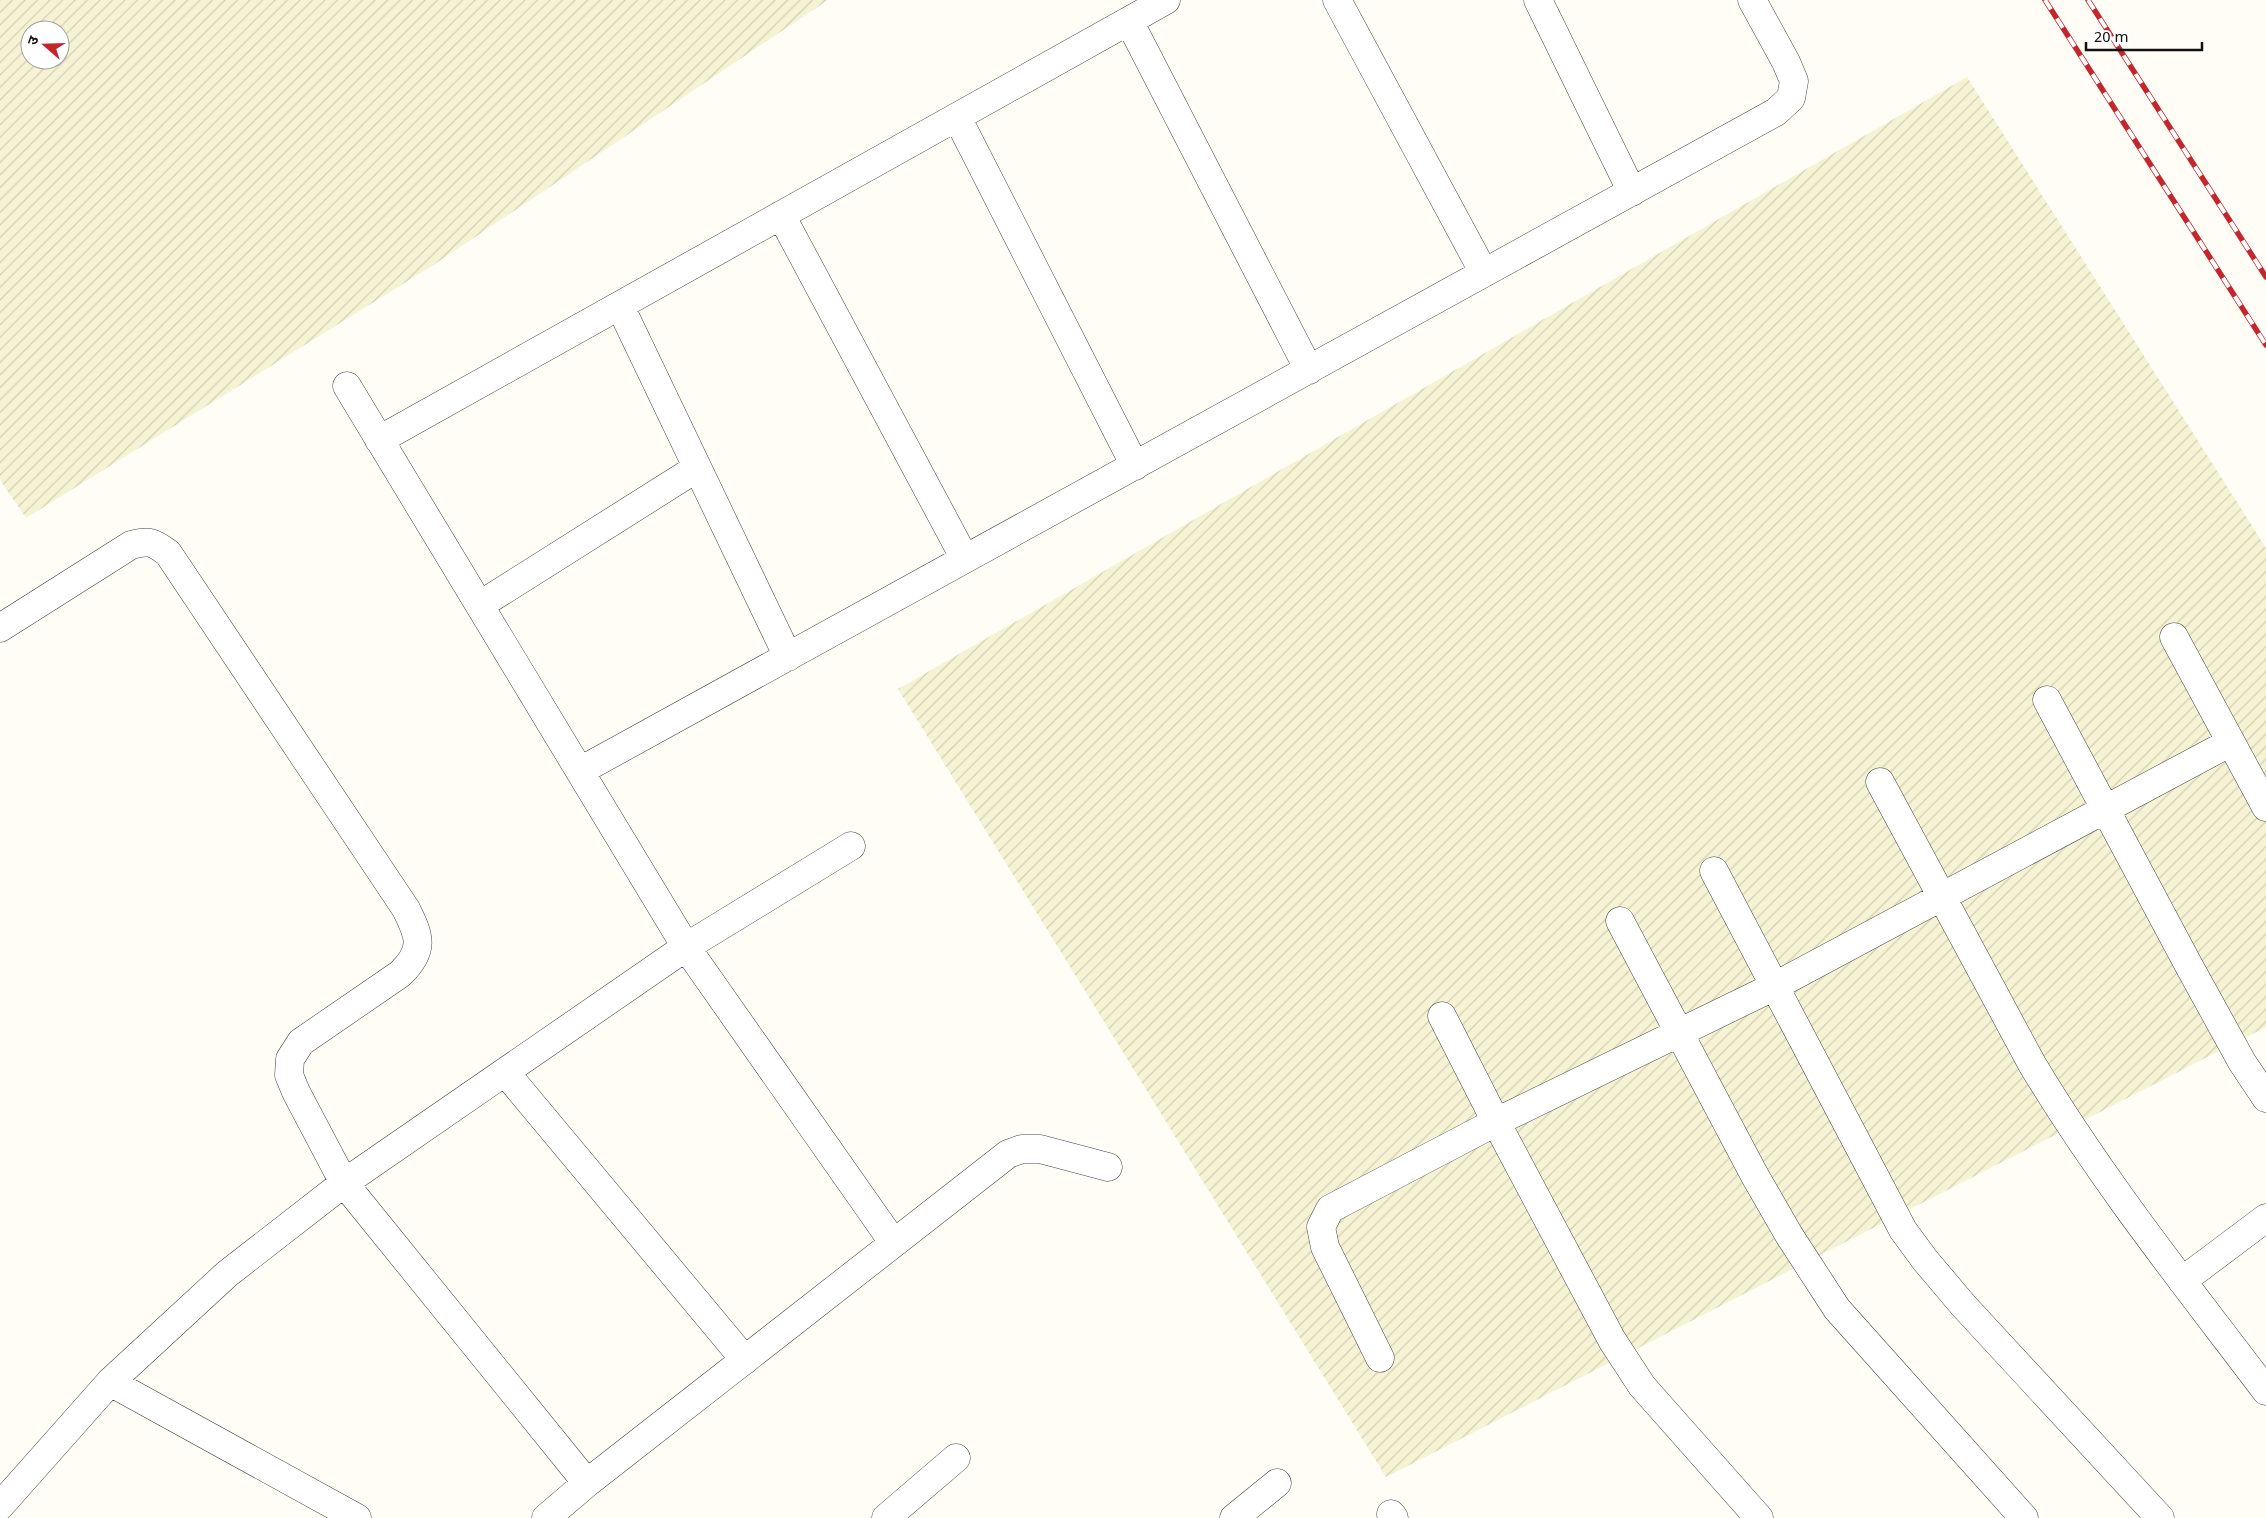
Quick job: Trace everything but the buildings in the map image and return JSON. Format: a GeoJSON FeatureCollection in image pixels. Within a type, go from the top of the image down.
{"type":"FeatureCollection","features":[{"type":"Feature","properties":{"kind":"street"},"geometry":{"type":"LineString","coordinates":[[379,440],[1166,0]]}},
{"type":"Feature","properties":{"kind":"street"},"geometry":{"type":"LineString","coordinates":[[1337,0],[1484,273]]}},
{"type":"Feature","properties":{"kind":"street"},"geometry":{"type":"LineString","coordinates":[[1538,0],[1632,192]]}},
{"type":"Feature","properties":{"kind":"street"},"geometry":{"type":"LineString","coordinates":[[580,771],[1776,112],[1791,98],[1794,81],[1786,62],[1752,0]]}},
{"type":"Feature","properties":{"kind":"street"},"geometry":{"type":"LineString","coordinates":[[1129,21],[1309,370]]}},
{"type":"Feature","properties":{"kind":"street"},"geometry":{"type":"LineString","coordinates":[[958,117],[1135,466]]}},
{"type":"Feature","properties":{"kind":"street"},"geometry":{"type":"LineString","coordinates":[[781,215],[965,559]]}},
{"type":"Feature","properties":{"kind":"street"},"geometry":{"type":"LineString","coordinates":[[620,306],[788,657]]}},
{"type":"Feature","properties":{"kind":"street"},"geometry":{"type":"LineString","coordinates":[[347,386],[686,947],[893,1242]]}},
{"type":"Feature","properties":{"kind":"street"},"geometry":{"type":"LineString","coordinates":[[480,605],[697,468]]}},
{"type":"Feature","properties":{"kind":"street"},"geometry":{"type":"LineString","coordinates":[[0,628],[131,545],[146,541],[168,553],[406,909],[417,932],[418,947],[412,962],[400,974],[301,1042],[290,1059],[290,1075],[296,1092],[344,1183],[587,1482]]}},
{"type":"Feature","properties":{"kind":"street"},"geometry":{"type":"LineString","coordinates":[[2174,637],[2266,806]]}},
{"type":"Feature","properties":{"kind":"street"},"geometry":{"type":"LineString","coordinates":[[2047,700],[2209,1003],[2266,1098]]}},
{"type":"Feature","properties":{"kind":"street"},"geometry":{"type":"LineString","coordinates":[[1380,1358],[1325,1247],[1321,1227],[1330,1209],[1496,1122],[1678,1031],[1775,986],[2231,742]]}},
{"type":"Feature","properties":{"kind":"street"},"geometry":{"type":"LineString","coordinates":[[1880,782],[2032,1064],[2057,1106],[2085,1148],[2182,1281],[2266,1391]]}},
{"type":"Feature","properties":{"kind":"street"},"geometry":{"type":"LineString","coordinates":[[0,1506],[110,1382],[227,1274],[344,1183],[686,947],[851,846]]}},
{"type":"Feature","properties":{"kind":"street"},"geometry":{"type":"LineString","coordinates":[[1714,871],[1903,1230],[1925,1260],[1963,1305],[2160,1518]]}},
{"type":"Feature","properties":{"kind":"street"},"geometry":{"type":"LineString","coordinates":[[1620,921],[1779,1218],[1814,1276],[1837,1309],[2024,1518]]}},
{"type":"Feature","properties":{"kind":"street"},"geometry":{"type":"LineString","coordinates":[[1442,1016],[1586,1294],[1612,1340],[1642,1386],[1759,1518]]}},
{"type":"Feature","properties":{"kind":"street"},"geometry":{"type":"LineString","coordinates":[[505,1072],[745,1360]]}},
{"type":"Feature","properties":{"kind":"street"},"geometry":{"type":"LineString","coordinates":[[546,1518],[587,1482],[1008,1154],[1022,1149],[1040,1149],[1108,1167]]}},
{"type":"Feature","properties":{"kind":"street"},"geometry":{"type":"LineString","coordinates":[[2182,1281],[2266,1218]]}},
{"type":"Feature","properties":{"kind":"street"},"geometry":{"type":"LineString","coordinates":[[110,1382],[357,1518]]}},
{"type":"Feature","properties":{"kind":"street"},"geometry":{"type":"LineString","coordinates":[[886,1518],[956,1458]]}},
{"type":"Feature","properties":{"kind":"street"},"geometry":{"type":"LineString","coordinates":[[1234,1518],[1277,1483]]}},
{"type":"Feature","properties":{"kind":"shaded area"},"geometry":{"type":"Polygon","coordinates":[[[0,0],[828,0],[435,264],[26,518],[0,480],[0,0]]]}},
{"type":"Feature","properties":{"kind":"shaded area"},"geometry":{"type":"Polygon","coordinates":[[[1967,77],[2266,548],[2266,1027],[1386,1477],[898,689],[1967,77]]]}},
{"type":"Feature","properties":{"kind":"railway"},"geometry":{"type":"LineString","coordinates":[[2045,0],[2266,345]]}},
{"type":"Feature","properties":{"kind":"railway"},"geometry":{"type":"LineString","coordinates":[[2088,0],[2266,277]]}}]}
